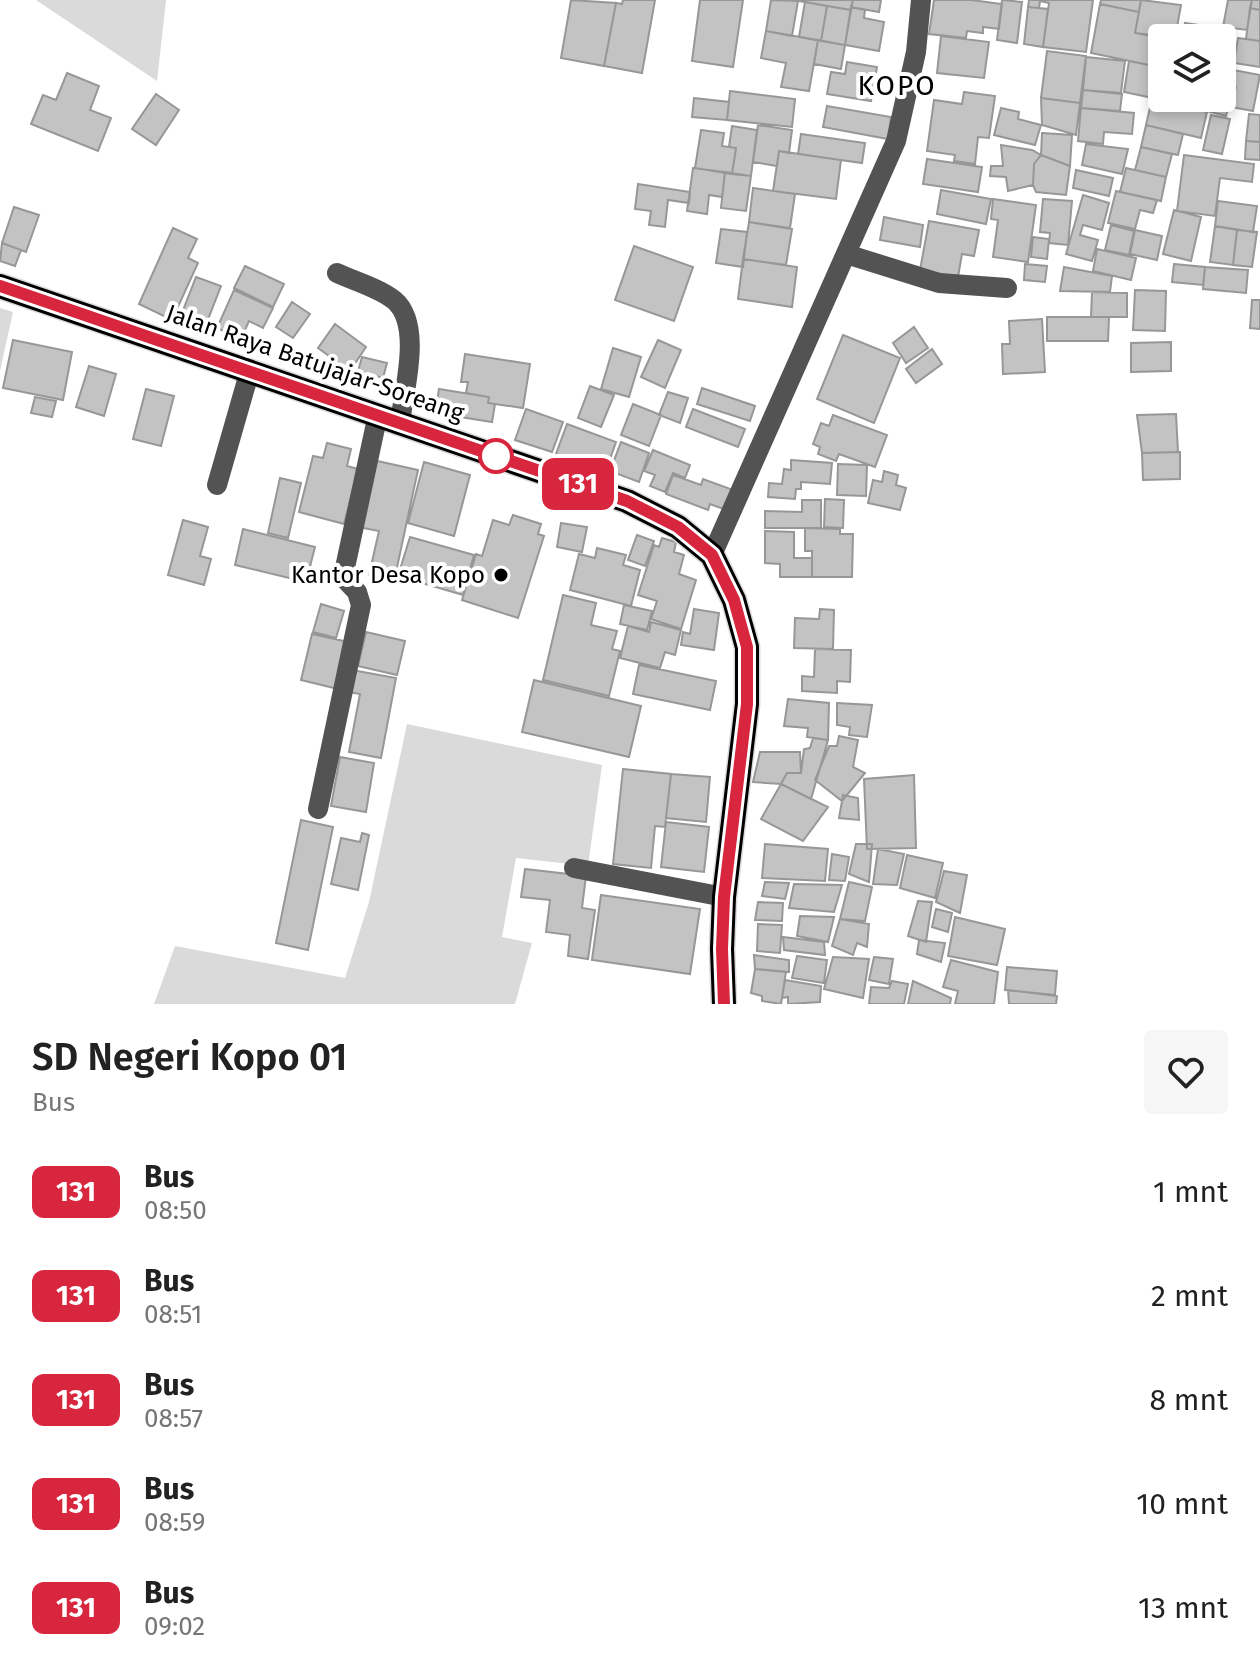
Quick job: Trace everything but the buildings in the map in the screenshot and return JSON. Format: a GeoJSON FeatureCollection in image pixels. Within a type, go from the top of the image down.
{"type":"FeatureCollection","features":[{"type":"Feature","properties":{"kind":"highway","name":"Jalan Raya Batujajar-Soreang"},"geometry":{"type":"LineString","coordinates":[[0,286],[627,501],[678,527],[712,555],[734,600],[747,647],[747,704],[724,897],[724,1004]]}},
{"type":"Feature","properties":{"kind":"street"},"geometry":{"type":"LineString","coordinates":[[712,555],[900,126],[916,52],[921,0]]}},
{"type":"Feature","properties":{"kind":"street"},"geometry":{"type":"LineString","coordinates":[[846,254],[939,283],[1007,288]]}},
{"type":"Feature","properties":{"kind":"street"},"geometry":{"type":"LineString","coordinates":[[318,809],[361,605],[357,592],[343,577],[411,342],[406,315],[394,300],[337,273]]}},
{"type":"Feature","properties":{"kind":"street"},"geometry":{"type":"LineString","coordinates":[[217,485],[250,370]]}},
{"type":"Feature","properties":{"kind":"street"},"geometry":{"type":"LineString","coordinates":[[574,868],[724,897]]}},
{"type":"Feature","properties":{"kind":"shaded area"},"geometry":{"type":"Polygon","coordinates":[[[36,0],[166,0],[157,81],[36,0]]]}},
{"type":"Feature","properties":{"kind":"shaded area"},"geometry":{"type":"Polygon","coordinates":[[[0,308],[13,312],[0,371],[0,308]]]}},
{"type":"Feature","properties":{"kind":"shaded area"},"geometry":{"type":"Polygon","coordinates":[[[407,724],[602,765],[588,866],[516,858],[502,937],[532,943],[515,1004],[154,1004],[175,946],[345,978],[369,902],[407,724]]]}},
{"type":"Feature","properties":{"kind":"bus line","name":"131"},"geometry":{"type":"LineString","coordinates":[[0,286],[627,501],[678,527],[712,555],[734,600],[747,647],[747,704],[724,897],[724,1004]]}},
{"type":"Feature","properties":{"kind":"place","name":"Kantor Desa Kopo"},"geometry":{"type":"Point","coordinates":[501,575]}},
{"type":"Feature","properties":{"kind":"district","name":"KOPO"},"geometry":{"type":"Point","coordinates":[897,85]}}]}
